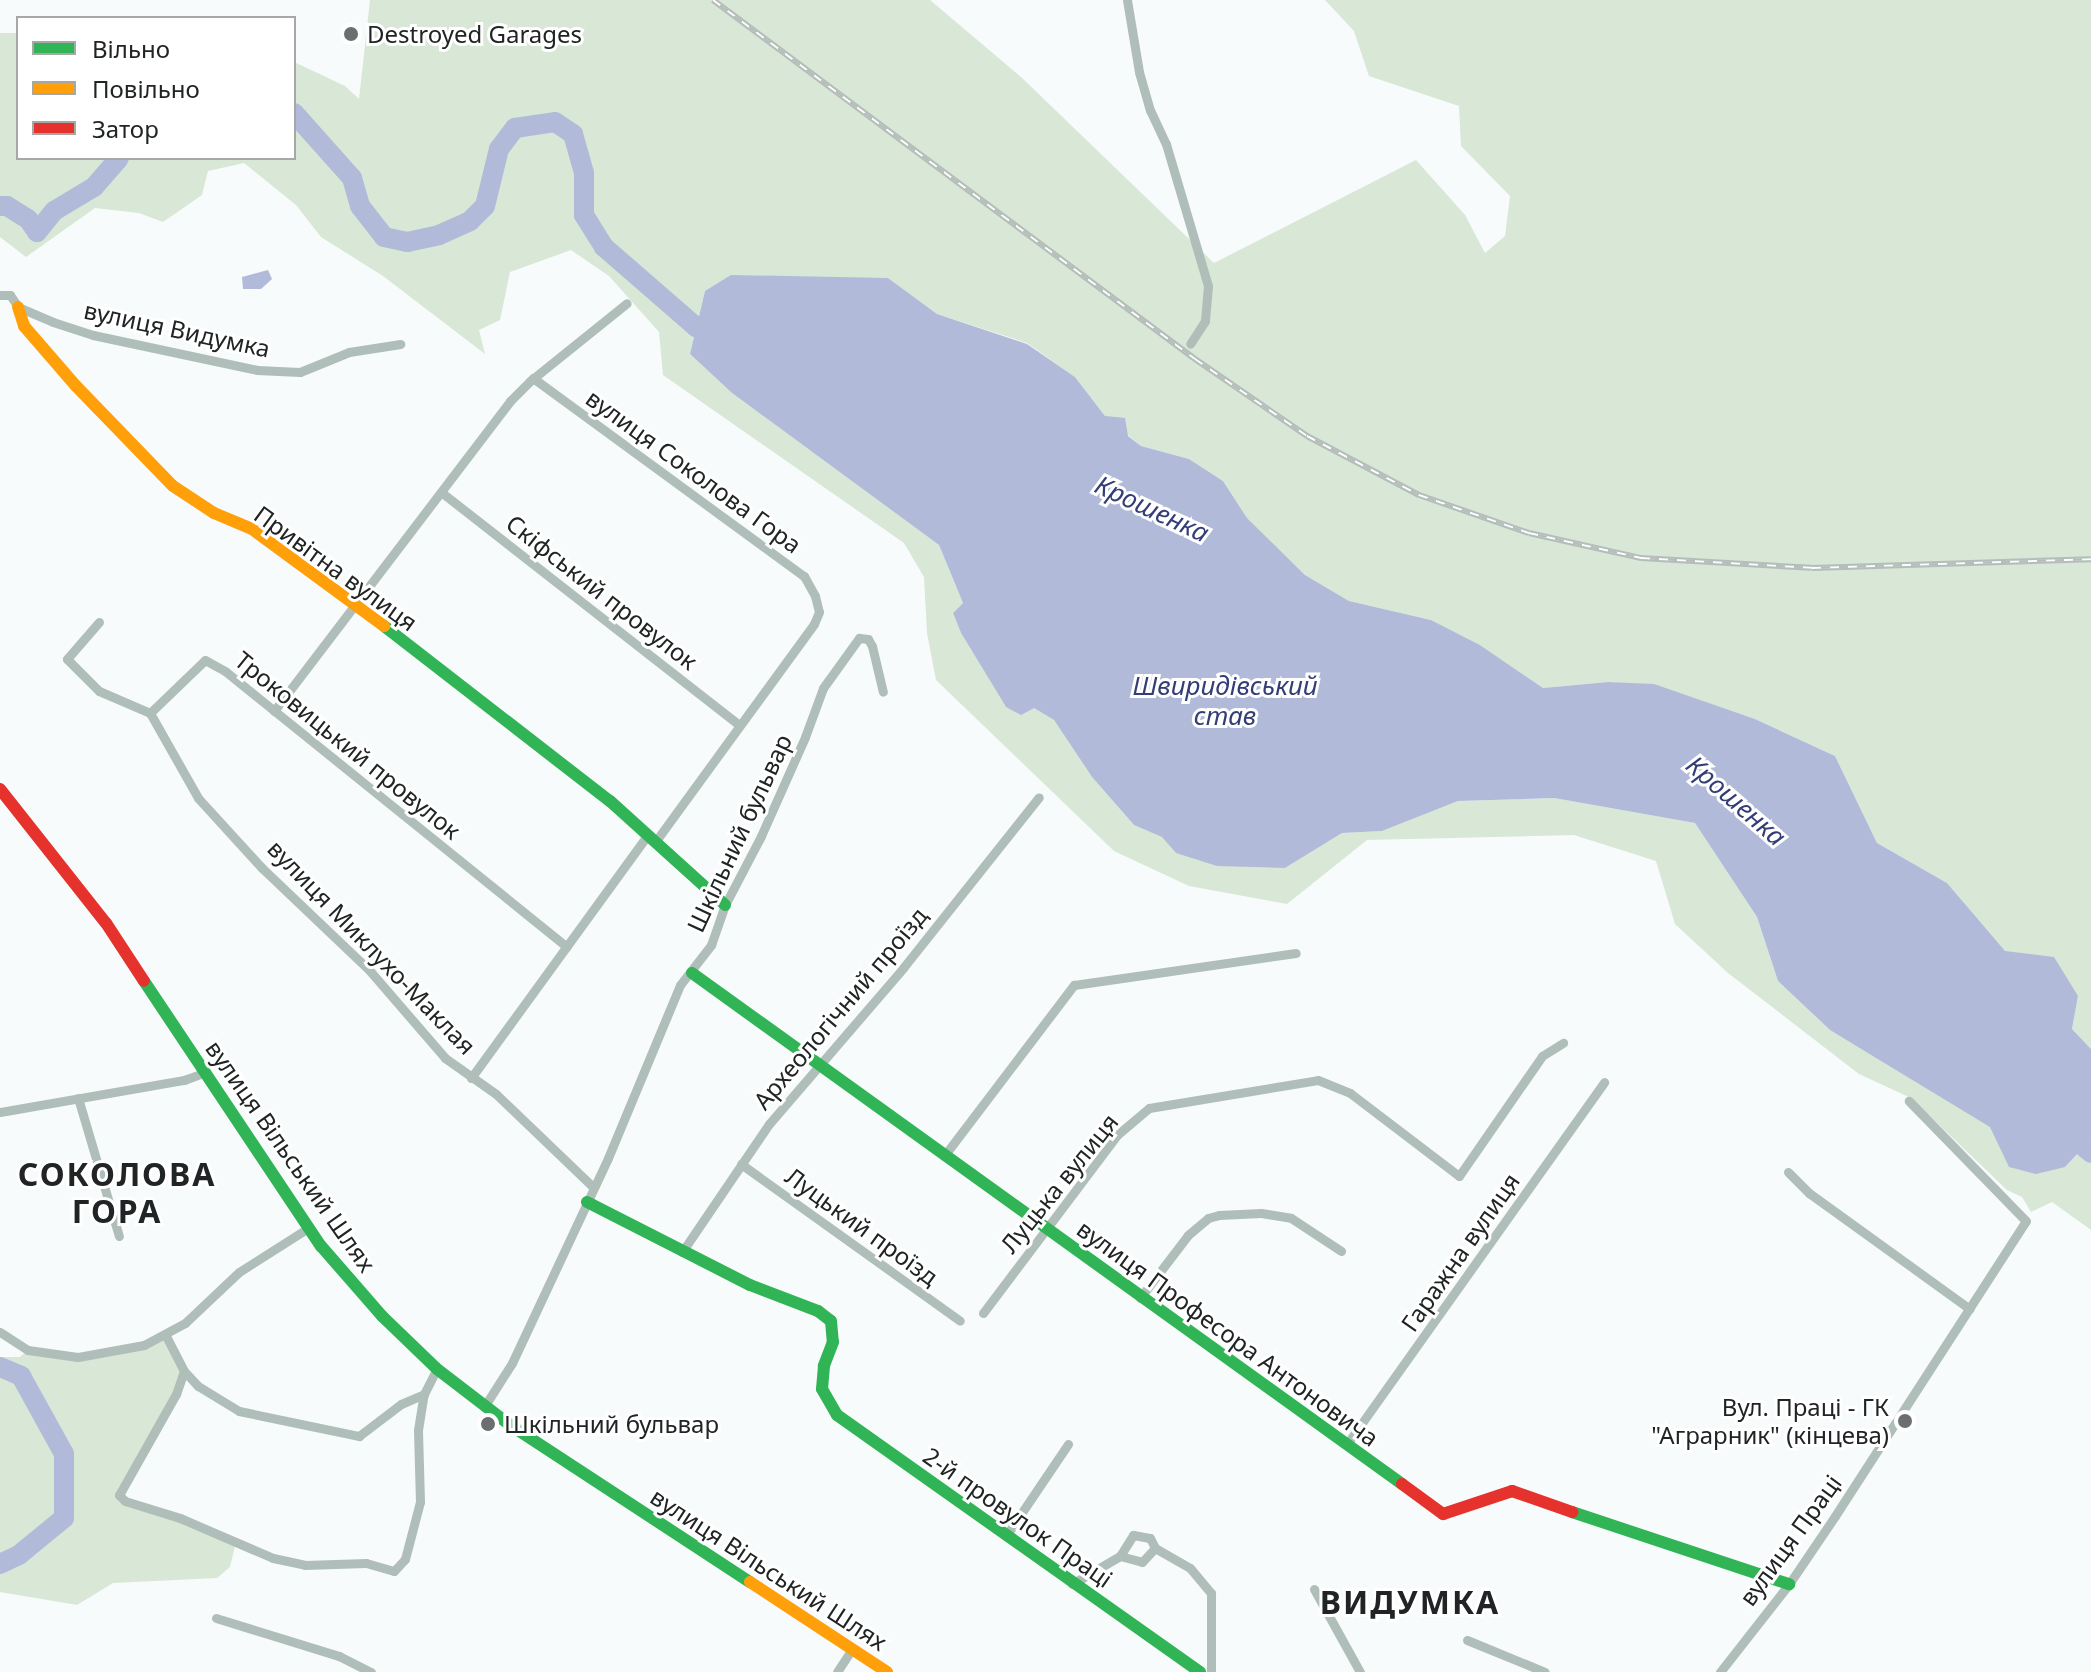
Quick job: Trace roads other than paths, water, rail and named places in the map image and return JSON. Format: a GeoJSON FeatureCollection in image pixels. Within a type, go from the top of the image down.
{"type":"FeatureCollection","features":[{"type":"Feature","properties":{"kind":"street"},"geometry":{"type":"LineString","coordinates":[[1127,0],[1139,72],[1150,110],[1166,144],[1208,286],[1205,321],[1190,344]]}},
{"type":"Feature","properties":{"kind":"street","name":"вулиця Видумка"},"geometry":{"type":"LineString","coordinates":[[0,295],[10,295],[18,307],[93,335],[257,370],[300,372],[349,352],[400,344]]}},
{"type":"Feature","properties":{"kind":"street"},"geometry":{"type":"LineString","coordinates":[[274,711],[510,401],[533,378],[627,303]]}},
{"type":"Feature","properties":{"kind":"street","name":"Привітна вулиця"},"geometry":{"type":"LineString","coordinates":[[18,307],[24,326],[76,386],[173,486],[214,513],[252,529],[355,604],[652,838]]}},
{"type":"Feature","properties":{"kind":"street","name":"вулиця Соколова Гора"},"geometry":{"type":"LineString","coordinates":[[471,1078],[814,624],[819,612],[804,576],[533,378]]}},
{"type":"Feature","properties":{"kind":"street","name":"Скіфський провулок"},"geometry":{"type":"LineString","coordinates":[[441,492],[738,724]]}},
{"type":"Feature","properties":{"kind":"street"},"geometry":{"type":"LineString","coordinates":[[99,622],[67,659],[99,691],[150,713]]}},
{"type":"Feature","properties":{"kind":"street","name":"Шкільний бульвар"},"geometry":{"type":"LineString","coordinates":[[484,1407],[512,1363],[592,1186],[608,1158],[680,985],[711,945],[725,905],[761,836],[823,688],[859,638],[868,639],[872,646],[883,692]]}},
{"type":"Feature","properties":{"kind":"street","name":"Троковицький провулок"},"geometry":{"type":"LineString","coordinates":[[150,713],[205,660],[274,711],[567,947]]}},
{"type":"Feature","properties":{"kind":"street","name":"вулиця Миклухо-Маклая"},"geometry":{"type":"LineString","coordinates":[[150,713],[198,798],[262,868],[370,971],[445,1058],[496,1094],[592,1186]]}},
{"type":"Feature","properties":{"kind":"street","name":"вулиця Вільський Шлях"},"geometry":{"type":"LineString","coordinates":[[0,789],[99,913],[308,1228],[356,1289],[437,1369],[484,1407],[887,1672]]}},
{"type":"Feature","properties":{"kind":"street","name":"Археологічний проїзд"},"geometry":{"type":"LineString","coordinates":[[682,1252],[741,1164],[1039,797]]}},
{"type":"Feature","properties":{"kind":"street"},"geometry":{"type":"LineString","coordinates":[[652,838],[725,905]]}},
{"type":"Feature","properties":{"kind":"street"},"geometry":{"type":"LineString","coordinates":[[944,1156],[1074,985],[1296,953]]}},
{"type":"Feature","properties":{"kind":"street","name":"вулиця Професора Антоновича"},"geometry":{"type":"LineString","coordinates":[[692,973],[1443,1514],[1512,1491],[1681,1551],[1789,1584]]}},
{"type":"Feature","properties":{"kind":"street","name":"Луцька вулиця"},"geometry":{"type":"LineString","coordinates":[[983,1313],[1117,1135],[1149,1108],[1318,1080],[1350,1093],[1459,1176],[1489,1136],[1529,1072],[1542,1056],[1563,1043]]}},
{"type":"Feature","properties":{"kind":"street"},"geometry":{"type":"LineString","coordinates":[[0,1112],[184,1080],[206,1072]]}},
{"type":"Feature","properties":{"kind":"street","name":"Гаражна вулиця"},"geometry":{"type":"LineString","coordinates":[[1347,1444],[1604,1082]]}},
{"type":"Feature","properties":{"kind":"street"},"geometry":{"type":"LineString","coordinates":[[78,1098],[119,1236]]}},
{"type":"Feature","properties":{"kind":"street","name":"вулиця Праці"},"geometry":{"type":"LineString","coordinates":[[1720,1672],[1789,1584],[2026,1221],[1909,1101]]}},
{"type":"Feature","properties":{"kind":"street","name":"Луцький проїзд"},"geometry":{"type":"LineString","coordinates":[[741,1164],[960,1321]]}},
{"type":"Feature","properties":{"kind":"street"},"geometry":{"type":"LineString","coordinates":[[1788,1172],[1809,1193],[1970,1309]]}},
{"type":"Feature","properties":{"kind":"street"},"geometry":{"type":"LineString","coordinates":[[587,1202],[682,1252]]}},
{"type":"Feature","properties":{"kind":"street"},"geometry":{"type":"LineString","coordinates":[[1140,1298],[1188,1235],[1208,1218],[1219,1215],[1261,1213],[1291,1218],[1341,1251]]}},
{"type":"Feature","properties":{"kind":"street"},"geometry":{"type":"LineString","coordinates":[[0,1332],[28,1350],[78,1357],[144,1345],[185,1323],[239,1272],[308,1228]]}},
{"type":"Feature","properties":{"kind":"street","name":"2-й провулок Праці"},"geometry":{"type":"LineString","coordinates":[[682,1252],[818,1311],[831,1321],[833,1342],[824,1366],[822,1389],[837,1415],[1200,1672]]}},
{"type":"Feature","properties":{"kind":"street"},"geometry":{"type":"LineString","coordinates":[[165,1334],[184,1371],[198,1386],[239,1411],[359,1436],[401,1404],[424,1394]]}},
{"type":"Feature","properties":{"kind":"street"},"geometry":{"type":"LineString","coordinates":[[184,1371],[176,1394],[119,1495],[125,1501],[180,1518],[273,1558],[305,1565],[366,1563],[394,1571],[405,1559],[420,1502],[418,1430],[424,1394],[437,1369]]}},
{"type":"Feature","properties":{"kind":"street"},"geometry":{"type":"LineString","coordinates":[[1006,1536],[1068,1444]]}},
{"type":"Feature","properties":{"kind":"street"},"geometry":{"type":"LineString","coordinates":[[1072,1584],[1120,1556],[1133,1535],[1150,1538],[1155,1548],[1190,1568],[1211,1593],[1211,1672]]}},
{"type":"Feature","properties":{"kind":"street"},"geometry":{"type":"LineString","coordinates":[[1120,1556],[1142,1562],[1155,1548]]}},
{"type":"Feature","properties":{"kind":"street"},"geometry":{"type":"LineString","coordinates":[[1314,1589],[1360,1672]]}},
{"type":"Feature","properties":{"kind":"street"},"geometry":{"type":"LineString","coordinates":[[216,1618],[339,1656],[371,1672]]}},
{"type":"Feature","properties":{"kind":"street"},"geometry":{"type":"LineString","coordinates":[[1467,1640],[1540,1671]]}},
{"type":"Feature","properties":{"kind":"street"},"geometry":{"type":"LineString","coordinates":[[837,1672],[852,1649]]}},
{"type":"Feature","properties":{"kind":"water"},"geometry":{"type":"Polygon","coordinates":[[[268,270],[272,279],[261,289],[243,289],[242,277],[268,270]]]}},
{"type":"Feature","properties":{"kind":"water","name":"Швиридівський став"},"geometry":{"type":"Polygon","coordinates":[[[731,275],[888,278],[937,314],[1027,344],[1075,377],[1105,416],[1125,418],[1128,436],[1141,446],[1189,459],[1223,481],[1247,518],[1305,575],[1349,601],[1431,620],[1480,645],[1543,688],[1608,682],[1654,684],[1755,719],[1835,756],[1877,843],[1947,883],[2005,951],[2054,957],[2078,996],[2072,1029],[2091,1049],[2091,1139],[2065,1167],[2036,1174],[2009,1167],[1990,1127],[1830,1030],[1778,981],[1757,917],[1695,823],[1554,798],[1458,801],[1382,831],[1342,833],[1285,868],[1217,866],[1176,853],[1162,837],[1134,825],[1092,777],[1054,720],[1034,708],[1021,715],[1006,707],[961,633],[953,613],[963,603],[939,545],[732,393],[690,354],[705,291],[731,275]]]}},
{"type":"Feature","properties":{"kind":"waterway","name":"Крошенка"},"geometry":{"type":"LineString","coordinates":[[296,115],[352,178],[360,206],[384,237],[407,242],[439,235],[470,221],[485,206],[499,149],[515,128],[555,122],[573,134],[584,173],[584,215],[604,247],[696,327],[719,338]]}},
{"type":"Feature","properties":{"kind":"waterway","name":"Крошенка"},"geometry":{"type":"LineString","coordinates":[[0,206],[7,206],[28,219],[37,232],[54,211],[94,187],[117,160]]}},
{"type":"Feature","properties":{"kind":"waterway","name":"Крошенка"},"geometry":{"type":"LineString","coordinates":[[2063,1130],[2091,1153]]}},
{"type":"Feature","properties":{"kind":"waterway"},"geometry":{"type":"LineString","coordinates":[[0,1367],[21,1376],[64,1454],[64,1518],[19,1555],[0,1564]]}},
{"type":"Feature","properties":{"kind":"railway"},"geometry":{"type":"LineString","coordinates":[[713,0],[1195,359],[1307,436],[1419,495],[1529,533],[1641,558],[1812,568],[2091,559]]}},
{"type":"Feature","properties":{"kind":"place","name":"Destroyed Garages"},"geometry":{"type":"Point","coordinates":[351,34]}},
{"type":"Feature","properties":{"kind":"place","name":"Вул. Праці - ГК \"Аграрник\" (кінцева)"},"geometry":{"type":"Point","coordinates":[1905,1421]}},
{"type":"Feature","properties":{"kind":"place","name":"Шкільний бульвар"},"geometry":{"type":"Point","coordinates":[488,1424]}},
{"type":"Feature","properties":{"kind":"district","name":"СОКОЛОВА ГОРА"},"geometry":{"type":"Point","coordinates":[117,1194]}},
{"type":"Feature","properties":{"kind":"district","name":"ВИДУМКА"},"geometry":{"type":"Point","coordinates":[1410,1602]}}]}
